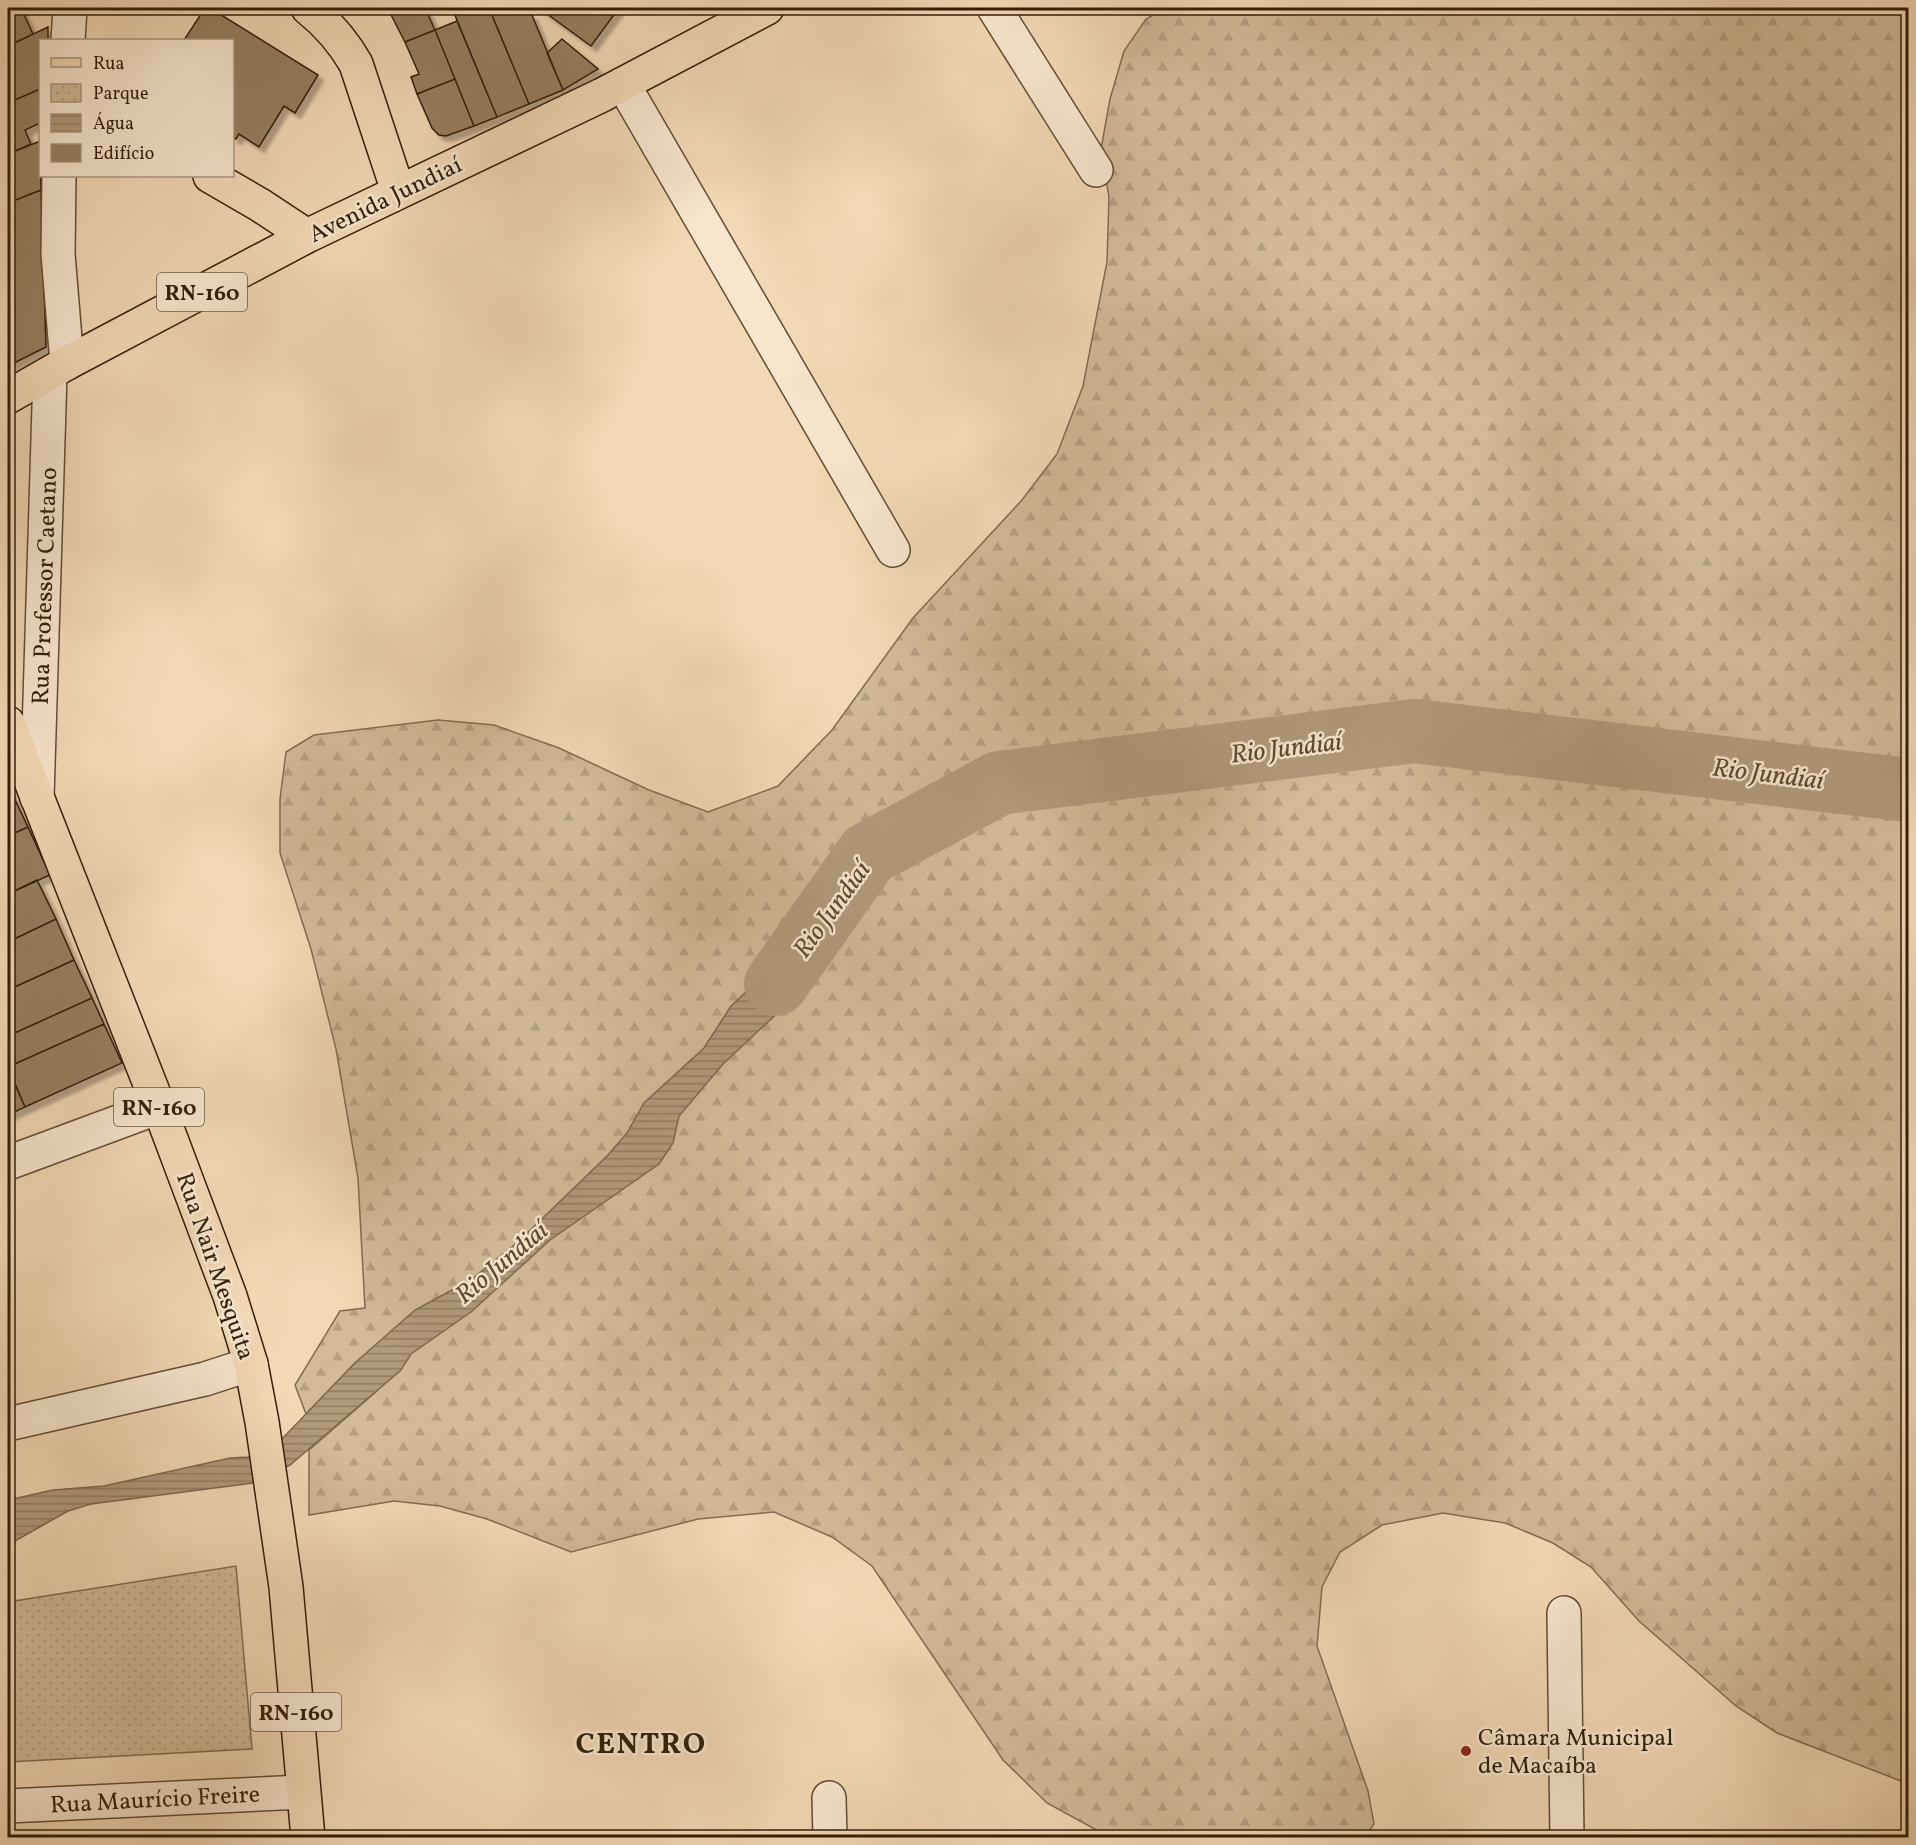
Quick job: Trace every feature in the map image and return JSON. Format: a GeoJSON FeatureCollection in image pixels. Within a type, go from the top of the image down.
{"type":"FeatureCollection","features":[{"type":"Feature","properties":{"kind":"main road"},"geometry":{"type":"LineString","coordinates":[[308,8],[328,24],[345,45],[356,64],[398,192]]}},
{"type":"Feature","properties":{"kind":"main road","name":"Avenida Jundiaí"},"geometry":{"type":"LineString","coordinates":[[8,398],[307,236],[623,84],[766,8]]}},
{"type":"Feature","properties":{"kind":"main road"},"geometry":{"type":"LineString","coordinates":[[212,177],[307,236]]}},
{"type":"Feature","properties":{"kind":"main road","name":"Rua Nair Mesquita"},"geometry":{"type":"LineString","coordinates":[[8,723],[159,1107],[230,1296],[250,1364],[262,1422],[286,1587],[308,1838]]}},
{"type":"Feature","properties":{"kind":"street"},"geometry":{"type":"LineString","coordinates":[[68,39],[70,8]]}},
{"type":"Feature","properties":{"kind":"street"},"geometry":{"type":"LineString","coordinates":[[994,8],[1096,170]]}},
{"type":"Feature","properties":{"kind":"street"},"geometry":{"type":"LineString","coordinates":[[623,84],[893,550]]}},
{"type":"Feature","properties":{"kind":"street","name":"Rua Professor Caetano"},"geometry":{"type":"LineString","coordinates":[[37,798],[58,369],[59,177]]}},
{"type":"Feature","properties":{"kind":"street"},"geometry":{"type":"LineString","coordinates":[[8,1163],[159,1107]]}},
{"type":"Feature","properties":{"kind":"street"},"geometry":{"type":"LineString","coordinates":[[8,1424],[205,1379],[250,1364]]}},
{"type":"Feature","properties":{"kind":"street"},"geometry":{"type":"LineString","coordinates":[[1564,1612],[1567,1838]]}},
{"type":"Feature","properties":{"kind":"street","name":"Rua Maurício Freire"},"geometry":{"type":"LineString","coordinates":[[8,1806],[303,1792]]}},
{"type":"Feature","properties":{"kind":"street"},"geometry":{"type":"LineString","coordinates":[[829,1798],[830,1838]]}},
{"type":"Feature","properties":{"kind":"green space"},"geometry":{"type":"Polygon","coordinates":[[[1166,8],[1908,8],[1908,1786],[1901,1781],[1777,1733],[1736,1706],[1639,1621],[1591,1567],[1553,1543],[1505,1523],[1443,1513],[1382,1525],[1340,1552],[1322,1587],[1317,1646],[1368,1791],[1374,1824],[1365,1837],[1111,1838],[1047,1803],[1003,1760],[872,1566],[832,1537],[774,1512],[698,1519],[571,1552],[487,1519],[440,1506],[394,1501],[309,1515],[309,1450],[377,1391],[356,1362],[306,1414],[295,1385],[340,1311],[365,1308],[358,1178],[336,1049],[311,949],[280,853],[280,799],[286,752],[314,735],[438,720],[494,725],[559,748],[649,790],[708,812],[778,786],[832,730],[913,618],[1022,500],[1057,454],[1083,386],[1107,262],[1109,197],[1101,149],[1110,99],[1124,51],[1146,19],[1166,8]]]}},
{"type":"Feature","properties":{"kind":"green space"},"geometry":{"type":"Polygon","coordinates":[[[236,1566],[252,1749],[8,1762],[8,1602],[236,1566]]]}},
{"type":"Feature","properties":{"kind":"water"},"geometry":{"type":"Polygon","coordinates":[[[817,903],[842,920],[835,940],[787,1004],[723,1064],[679,1116],[673,1143],[659,1164],[550,1240],[471,1312],[411,1354],[401,1370],[290,1465],[253,1483],[91,1504],[68,1511],[15,1541],[8,1542],[8,1500],[53,1490],[104,1486],[230,1458],[248,1457],[279,1442],[356,1362],[415,1310],[472,1279],[519,1241],[608,1155],[627,1133],[644,1103],[704,1048],[731,1006],[773,967],[801,934],[817,903]]]}},
{"type":"Feature","properties":{"kind":"building"},"geometry":{"type":"Polygon","coordinates":[[[8,8],[21,8],[33,34],[8,46],[8,8]]]}},
{"type":"Feature","properties":{"kind":"building"},"geometry":{"type":"Polygon","coordinates":[[[205,8],[210,8],[318,75],[295,113],[284,106],[259,147],[239,134],[236,139],[234,138],[234,39],[185,39],[205,8]]]}},
{"type":"Feature","properties":{"kind":"building"},"geometry":{"type":"Polygon","coordinates":[[[389,8],[425,8],[435,30],[405,42],[389,8]]]}},
{"type":"Feature","properties":{"kind":"building"},"geometry":{"type":"Polygon","coordinates":[[[452,8],[489,8],[529,104],[497,117],[452,8]]]}},
{"type":"Feature","properties":{"kind":"building"},"geometry":{"type":"Polygon","coordinates":[[[489,8],[514,8],[532,15],[563,90],[529,104],[489,8]]]}},
{"type":"Feature","properties":{"kind":"building"},"geometry":{"type":"Polygon","coordinates":[[[539,8],[619,8],[591,46],[539,8]]]}},
{"type":"Feature","properties":{"kind":"building"},"geometry":{"type":"Polygon","coordinates":[[[457,21],[497,117],[474,126],[435,30],[457,21]]]}},
{"type":"Feature","properties":{"kind":"building"},"geometry":{"type":"Polygon","coordinates":[[[48,27],[48,39],[39,39],[39,89],[8,103],[8,46],[48,27]]]}},
{"type":"Feature","properties":{"kind":"building"},"geometry":{"type":"Polygon","coordinates":[[[435,30],[455,79],[417,94],[411,77],[419,74],[405,42],[435,30]]]}},
{"type":"Feature","properties":{"kind":"building"},"geometry":{"type":"Polygon","coordinates":[[[562,39],[598,69],[563,90],[547,53],[562,39]]]}},
{"type":"Feature","properties":{"kind":"building"},"geometry":{"type":"Polygon","coordinates":[[[455,79],[474,126],[446,136],[439,135],[432,128],[417,94],[455,79]]]}},
{"type":"Feature","properties":{"kind":"building"},"geometry":{"type":"Polygon","coordinates":[[[39,89],[39,123],[25,130],[31,144],[8,154],[8,103],[39,89]]]}},
{"type":"Feature","properties":{"kind":"building"},"geometry":{"type":"Polygon","coordinates":[[[39,141],[41,190],[8,203],[8,154],[39,141]]]}},
{"type":"Feature","properties":{"kind":"building"},"geometry":{"type":"Polygon","coordinates":[[[41,190],[46,347],[8,366],[8,203],[41,190]]]}},
{"type":"Feature","properties":{"kind":"building"},"geometry":{"type":"Polygon","coordinates":[[[8,785],[28,827],[8,836],[8,785]]]}},
{"type":"Feature","properties":{"kind":"building"},"geometry":{"type":"Polygon","coordinates":[[[28,827],[50,875],[8,894],[8,836],[28,827]]]}},
{"type":"Feature","properties":{"kind":"building"},"geometry":{"type":"Polygon","coordinates":[[[37,880],[56,919],[8,942],[8,894],[37,880]]]}},
{"type":"Feature","properties":{"kind":"building"},"geometry":{"type":"Polygon","coordinates":[[[56,919],[74,960],[8,990],[8,942],[56,919]]]}},
{"type":"Feature","properties":{"kind":"building"},"geometry":{"type":"Polygon","coordinates":[[[74,960],[92,998],[8,1036],[8,990],[74,960]]]}},
{"type":"Feature","properties":{"kind":"building"},"geometry":{"type":"Polygon","coordinates":[[[92,998],[104,1024],[8,1067],[8,1036],[92,998]]]}},
{"type":"Feature","properties":{"kind":"building"},"geometry":{"type":"Polygon","coordinates":[[[104,1024],[122,1063],[25,1107],[8,1067],[104,1024]]]}},
{"type":"Feature","properties":{"kind":"building"},"geometry":{"type":"Polygon","coordinates":[[[8,1069],[25,1107],[8,1115],[8,1069]]]}},
{"type":"Feature","properties":{"kind":"waterway","name":"Rio Jundiaí"},"geometry":{"type":"LineString","coordinates":[[776,984],[868,854],[999,783],[1415,731],[1908,790]]}},
{"type":"Feature","properties":{"kind":"place","name":"Câmara Municipal de Macaíba"},"geometry":{"type":"Point","coordinates":[1466,1751]}},
{"type":"Feature","properties":{"kind":"district","name":"CENTRO"},"geometry":{"type":"Point","coordinates":[641,1743]}}]}
